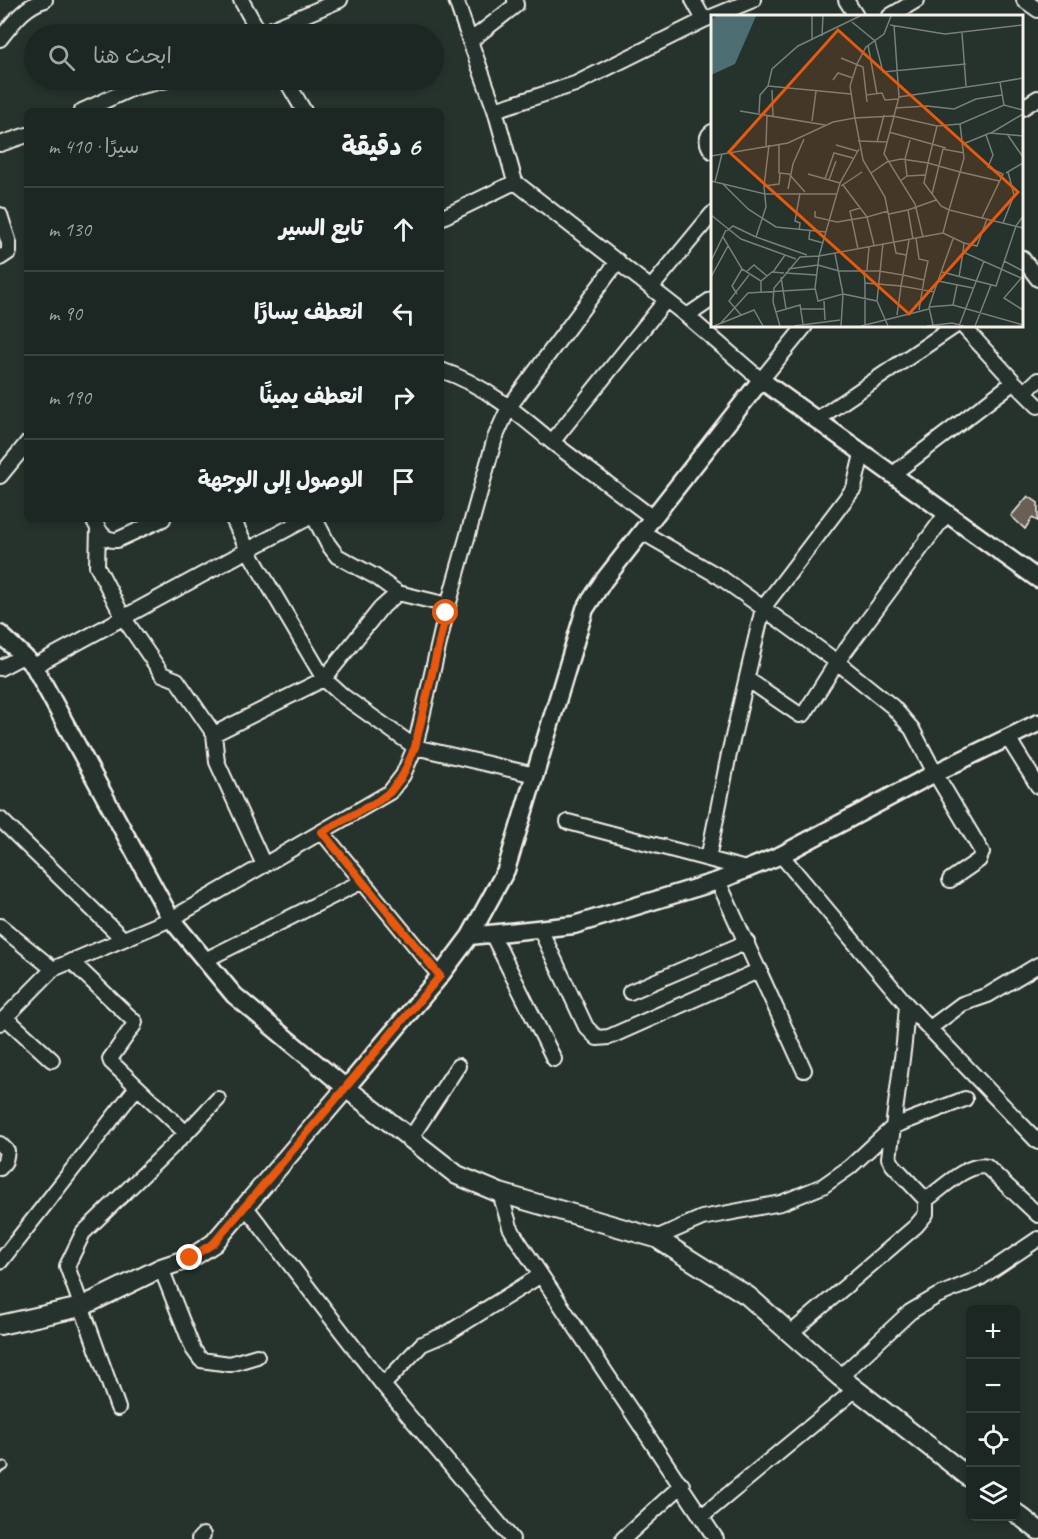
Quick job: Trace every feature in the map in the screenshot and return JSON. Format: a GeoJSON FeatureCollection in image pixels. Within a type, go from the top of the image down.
{"type":"FeatureCollection","features":[{"type":"Feature","properties":{"kind":"main road"},"geometry":{"type":"LineString","coordinates":[[0,1325],[81,1307],[161,1268],[190,1258],[214,1243],[346,1088],[457,1175],[500,1193],[656,1239],[748,1296],[840,1377],[966,1475]]}},
{"type":"Feature","properties":{"kind":"main road"},"geometry":{"type":"LineString","coordinates":[[1020,1516],[1038,1530]]}},
{"type":"Feature","properties":{"kind":"street"},"geometry":{"type":"LineString","coordinates":[[0,39],[27,8],[45,0]]}},
{"type":"Feature","properties":{"kind":"street"},"geometry":{"type":"LineString","coordinates":[[242,0],[255,24]]}},
{"type":"Feature","properties":{"kind":"street"},"geometry":{"type":"LineString","coordinates":[[284,24],[340,0]]}},
{"type":"Feature","properties":{"kind":"street"},"geometry":{"type":"LineString","coordinates":[[456,0],[495,110],[515,182],[687,316],[761,380],[1038,579]]}},
{"type":"Feature","properties":{"kind":"street"},"geometry":{"type":"LineString","coordinates":[[693,0],[704,20]]}},
{"type":"Feature","properties":{"kind":"street"},"geometry":{"type":"LineString","coordinates":[[716,15],[753,0]]}},
{"type":"Feature","properties":{"kind":"street"},"geometry":{"type":"LineString","coordinates":[[846,0],[855,15]]}},
{"type":"Feature","properties":{"kind":"street"},"geometry":{"type":"LineString","coordinates":[[892,15],[917,0]]}},
{"type":"Feature","properties":{"kind":"street"},"geometry":{"type":"LineString","coordinates":[[1024,0],[1038,10]]}},
{"type":"Feature","properties":{"kind":"street"},"geometry":{"type":"LineString","coordinates":[[470,41],[518,2]]}},
{"type":"Feature","properties":{"kind":"street"},"geometry":{"type":"LineString","coordinates":[[495,110],[576,84],[711,17]]}},
{"type":"Feature","properties":{"kind":"street"},"geometry":{"type":"LineString","coordinates":[[89,108],[129,90]]}},
{"type":"Feature","properties":{"kind":"street"},"geometry":{"type":"LineString","coordinates":[[292,90],[302,108]]}},
{"type":"Feature","properties":{"kind":"street"},"geometry":{"type":"LineString","coordinates":[[1023,107],[1038,98]]}},
{"type":"Feature","properties":{"kind":"street"},"geometry":{"type":"LineString","coordinates":[[711,133],[708,135],[707,143],[711,149]]}},
{"type":"Feature","properties":{"kind":"street"},"geometry":{"type":"LineString","coordinates":[[0,144],[24,136]]}},
{"type":"Feature","properties":{"kind":"street"},"geometry":{"type":"LineString","coordinates":[[444,217],[515,182]]}},
{"type":"Feature","properties":{"kind":"street"},"geometry":{"type":"LineString","coordinates":[[0,214],[9,243],[9,252],[0,258]]}},
{"type":"Feature","properties":{"kind":"street"},"geometry":{"type":"LineString","coordinates":[[651,288],[711,215]]}},
{"type":"Feature","properties":{"kind":"street"},"geometry":{"type":"LineString","coordinates":[[52,1060],[3,1021],[53,969],[171,918],[378,801],[390,792],[403,775],[415,747],[448,605],[495,438],[509,407],[618,261]]}},
{"type":"Feature","properties":{"kind":"street"},"geometry":{"type":"LineString","coordinates":[[1027,265],[1038,279]]}},
{"type":"Feature","properties":{"kind":"street"},"geometry":{"type":"LineString","coordinates":[[552,442],[666,300]]}},
{"type":"Feature","properties":{"kind":"street"},"geometry":{"type":"LineString","coordinates":[[687,316],[711,300]]}},
{"type":"Feature","properties":{"kind":"street"},"geometry":{"type":"LineString","coordinates":[[0,634],[28,661],[171,918],[234,996],[346,1088],[440,976],[470,936],[506,870],[585,609],[604,580],[804,327]]}},
{"type":"Feature","properties":{"kind":"street"},"geometry":{"type":"LineString","coordinates":[[816,420],[954,327]]}},
{"type":"Feature","properties":{"kind":"street"},"geometry":{"type":"LineString","coordinates":[[964,327],[1038,406]]}},
{"type":"Feature","properties":{"kind":"street"},"geometry":{"type":"LineString","coordinates":[[444,371],[509,407],[653,518]]}},
{"type":"Feature","properties":{"kind":"street"},"geometry":{"type":"LineString","coordinates":[[1025,392],[1038,380]]}},
{"type":"Feature","properties":{"kind":"street"},"geometry":{"type":"LineString","coordinates":[[893,474],[1014,382]]}},
{"type":"Feature","properties":{"kind":"street"},"geometry":{"type":"LineString","coordinates":[[2,470],[24,446]]}},
{"type":"Feature","properties":{"kind":"street"},"geometry":{"type":"LineString","coordinates":[[708,859],[729,754],[763,608],[854,488],[862,453]]}},
{"type":"Feature","properties":{"kind":"street"},"geometry":{"type":"LineString","coordinates":[[747,679],[802,715],[837,662],[947,513]]}},
{"type":"Feature","properties":{"kind":"street"},"geometry":{"type":"LineString","coordinates":[[95,523],[105,538],[110,541],[156,522]]}},
{"type":"Feature","properties":{"kind":"street"},"geometry":{"type":"LineString","coordinates":[[234,522],[248,550],[324,679],[343,696],[415,747],[535,775]]}},
{"type":"Feature","properties":{"kind":"street"},"geometry":{"type":"LineString","coordinates":[[0,668],[28,661],[123,617],[300,522]]}},
{"type":"Feature","properties":{"kind":"street"},"geometry":{"type":"LineString","coordinates":[[317,522],[337,556],[376,577],[398,593],[448,605]]}},
{"type":"Feature","properties":{"kind":"street"},"geometry":{"type":"LineString","coordinates":[[95,523],[97,566],[123,617],[162,674],[177,680],[214,734],[217,762],[264,865]]}},
{"type":"Feature","properties":{"kind":"street"},"geometry":{"type":"LineString","coordinates":[[642,532],[720,577],[837,662],[893,707],[912,729],[982,852],[980,860],[950,880]]}},
{"type":"Feature","properties":{"kind":"street"},"geometry":{"type":"LineString","coordinates":[[214,734],[324,679],[380,609],[398,593]]}},
{"type":"Feature","properties":{"kind":"street"},"geometry":{"type":"LineString","coordinates":[[470,936],[574,925],[718,881],[781,855],[935,773],[1038,723]]}},
{"type":"Feature","properties":{"kind":"street"},"geometry":{"type":"LineString","coordinates":[[1008,738],[1038,786]]}},
{"type":"Feature","properties":{"kind":"street"},"geometry":{"type":"LineString","coordinates":[[0,819],[123,939]]}},
{"type":"Feature","properties":{"kind":"street"},"geometry":{"type":"LineString","coordinates":[[568,822],[746,869]]}},
{"type":"Feature","properties":{"kind":"street"},"geometry":{"type":"LineString","coordinates":[[322,832],[440,976]]}},
{"type":"Feature","properties":{"kind":"street"},"geometry":{"type":"LineString","coordinates":[[781,855],[907,1005],[1038,1142]]}},
{"type":"Feature","properties":{"kind":"street"},"geometry":{"type":"LineString","coordinates":[[205,960],[363,881]]}},
{"type":"Feature","properties":{"kind":"street"},"geometry":{"type":"LineString","coordinates":[[718,881],[804,1070]]}},
{"type":"Feature","properties":{"kind":"street"},"geometry":{"type":"LineString","coordinates":[[0,926],[53,969]]}},
{"type":"Feature","properties":{"kind":"street"},"geometry":{"type":"LineString","coordinates":[[540,929],[586,1027],[597,1038],[609,1037],[760,970]]}},
{"type":"Feature","properties":{"kind":"street"},"geometry":{"type":"LineString","coordinates":[[492,934],[554,1059]]}},
{"type":"Feature","properties":{"kind":"street"},"geometry":{"type":"LineString","coordinates":[[630,992],[747,942]]}},
{"type":"Feature","properties":{"kind":"street"},"geometry":{"type":"LineString","coordinates":[[71,961],[135,1022],[110,1059],[186,1133]]}},
{"type":"Feature","properties":{"kind":"street"},"geometry":{"type":"LineString","coordinates":[[930,1028],[962,1004],[988,995],[1038,965]]}},
{"type":"Feature","properties":{"kind":"street"},"geometry":{"type":"LineString","coordinates":[[791,1332],[926,1214],[926,1200],[889,1158],[907,1005]]}},
{"type":"Feature","properties":{"kind":"street"},"geometry":{"type":"LineString","coordinates":[[410,1138],[458,1066]]}},
{"type":"Feature","properties":{"kind":"street"},"geometry":{"type":"LineString","coordinates":[[0,1262],[137,1087]]}},
{"type":"Feature","properties":{"kind":"street"},"geometry":{"type":"LineString","coordinates":[[117,1408],[67,1266],[83,1233],[218,1099]]}},
{"type":"Feature","properties":{"kind":"street"},"geometry":{"type":"LineString","coordinates":[[656,1239],[702,1218],[781,1203],[823,1186],[850,1167],[894,1126],[965,1100]]}},
{"type":"Feature","properties":{"kind":"street"},"geometry":{"type":"LineString","coordinates":[[0,1144],[7,1151],[5,1161],[0,1168]]}},
{"type":"Feature","properties":{"kind":"street"},"geometry":{"type":"LineString","coordinates":[[926,1200],[966,1170],[981,1165],[987,1167],[1038,1215]]}},
{"type":"Feature","properties":{"kind":"street"},"geometry":{"type":"LineString","coordinates":[[500,1193],[510,1227],[716,1539]]}},
{"type":"Feature","properties":{"kind":"street"},"geometry":{"type":"LineString","coordinates":[[245,1206],[383,1385],[512,1539]]}},
{"type":"Feature","properties":{"kind":"street"},"geometry":{"type":"LineString","coordinates":[[840,1377],[910,1312],[937,1296],[980,1278],[1038,1239]]}},
{"type":"Feature","properties":{"kind":"street"},"geometry":{"type":"LineString","coordinates":[[161,1268],[193,1349],[201,1360],[230,1364],[256,1356]]}},
{"type":"Feature","properties":{"kind":"street"},"geometry":{"type":"LineString","coordinates":[[383,1385],[422,1344],[448,1333],[541,1275]]}},
{"type":"Feature","properties":{"kind":"street"},"geometry":{"type":"LineString","coordinates":[[701,1517],[856,1389]]}},
{"type":"Feature","properties":{"kind":"street"},"geometry":{"type":"LineString","coordinates":[[623,1539],[682,1485]]}},
{"type":"Feature","properties":{"kind":"building"},"geometry":{"type":"Polygon","coordinates":[[[1028,496],[1038,503],[1038,521],[1032,518],[1025,529],[1011,516],[1028,496]]]}},
{"type":"Feature","properties":{"kind":"route"},"geometry":{"type":"LineString","coordinates":[[190,1258],[214,1243],[440,976],[322,832],[378,801],[390,792],[403,775],[415,747],[446,613]]}}]}
